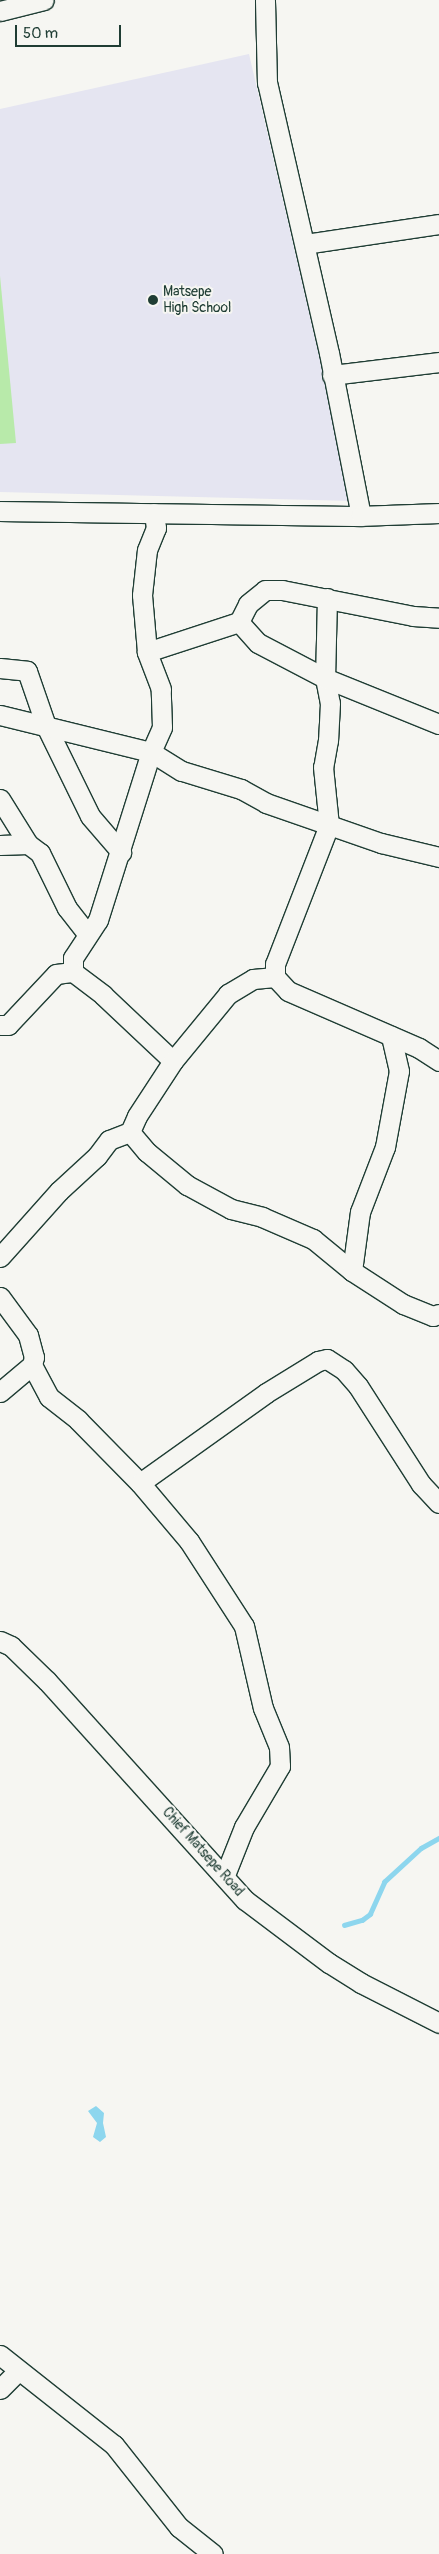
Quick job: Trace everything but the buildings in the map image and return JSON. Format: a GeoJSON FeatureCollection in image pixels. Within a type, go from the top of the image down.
{"type":"FeatureCollection","features":[{"type":"Feature","properties":{"kind":"street"},"geometry":{"type":"LineString","coordinates":[[0,11],[44,0]]}},
{"type":"Feature","properties":{"kind":"street"},"geometry":{"type":"LineString","coordinates":[[265,0],[267,83],[298,227],[305,244],[361,516]]}},
{"type":"Feature","properties":{"kind":"street"},"geometry":{"type":"LineString","coordinates":[[305,244],[439,224]]}},
{"type":"Feature","properties":{"kind":"street"},"geometry":{"type":"LineString","coordinates":[[332,376],[439,362]]}},
{"type":"Feature","properties":{"kind":"street"},"geometry":{"type":"LineString","coordinates":[[0,511],[361,516],[439,513]]}},
{"type":"Feature","properties":{"kind":"street"},"geometry":{"type":"LineString","coordinates":[[73,972],[72,958],[98,920],[151,752],[162,727],[161,689],[147,652],[142,595],[148,550],[156,528],[154,513]]}},
{"type":"Feature","properties":{"kind":"street"},"geometry":{"type":"LineString","coordinates":[[147,652],[239,622],[248,604],[265,590],[282,590],[413,616],[439,618]]}},
{"type":"Feature","properties":{"kind":"street"},"geometry":{"type":"LineString","coordinates":[[327,598],[325,678],[330,703],[328,740],[323,767],[329,825],[275,964],[275,977],[288,991],[419,1048],[439,1061]]}},
{"type":"Feature","properties":{"kind":"street"},"geometry":{"type":"LineString","coordinates":[[239,622],[258,644],[325,678],[439,724]]}},
{"type":"Feature","properties":{"kind":"street"},"geometry":{"type":"LineString","coordinates":[[0,668],[27,671],[46,726],[90,816],[121,852]]}},
{"type":"Feature","properties":{"kind":"street"},"geometry":{"type":"LineString","coordinates":[[0,715],[151,752],[182,771],[241,789],[266,803],[329,825],[439,857]]}},
{"type":"Feature","properties":{"kind":"street"},"geometry":{"type":"LineString","coordinates":[[0,799],[28,844],[40,853],[68,908],[87,934]]}},
{"type":"Feature","properties":{"kind":"street"},"geometry":{"type":"LineString","coordinates":[[0,845],[28,844]]}},
{"type":"Feature","properties":{"kind":"street"},"geometry":{"type":"LineString","coordinates":[[0,1026],[8,1025],[56,974],[73,972],[103,995],[173,1061]]}},
{"type":"Feature","properties":{"kind":"street"},"geometry":{"type":"LineString","coordinates":[[0,1257],[59,1191],[97,1156],[109,1140],[130,1132],[137,1116],[173,1061],[228,994],[253,979],[275,977]]}},
{"type":"Feature","properties":{"kind":"street"},"geometry":{"type":"LineString","coordinates":[[352,1271],[360,1212],[385,1147],[399,1071],[391,1036]]}},
{"type":"Feature","properties":{"kind":"street"},"geometry":{"type":"LineString","coordinates":[[130,1132],[147,1152],[187,1185],[231,1209],[262,1217],[313,1239],[352,1271],[403,1304],[433,1316],[439,1314]]}},
{"type":"Feature","properties":{"kind":"street"},"geometry":{"type":"LineString","coordinates":[[0,1297],[28,1334],[33,1346],[32,1365],[49,1397],[78,1420],[140,1483],[189,1541],[244,1626],[264,1708],[279,1747],[280,1766],[244,1827],[225,1876]]}},
{"type":"Feature","properties":{"kind":"street"},"geometry":{"type":"LineString","coordinates":[[140,1483],[266,1394],[318,1361],[327,1359],[344,1370],[358,1386],[421,1484],[439,1503]]}},
{"type":"Feature","properties":{"kind":"street"},"geometry":{"type":"LineString","coordinates":[[0,1392],[32,1365]]}},
{"type":"Feature","properties":{"kind":"street","name":"Chief Matsepe Road"},"geometry":{"type":"LineString","coordinates":[[0,1641],[11,1646],[53,1687],[245,1900],[308,1950],[361,1984],[439,2022]]}},
{"type":"Feature","properties":{"kind":"street"},"geometry":{"type":"LineString","coordinates":[[0,2355],[18,2371],[68,2406],[114,2445],[179,2528],[213,2554]]}},
{"type":"Feature","properties":{"kind":"street"},"geometry":{"type":"LineString","coordinates":[[0,2389],[18,2371]]}},
{"type":"Feature","properties":{"kind":"shaded area","name":"Matsepe High School"},"geometry":{"type":"Polygon","coordinates":[[[249,54],[353,501],[0,492],[0,109],[249,54]]]}},
{"type":"Feature","properties":{"kind":"green space"},"geometry":{"type":"Polygon","coordinates":[[[0,276],[16,443],[0,444],[0,276]]]}},
{"type":"Feature","properties":{"kind":"water"},"geometry":{"type":"Polygon","coordinates":[[[96,2106],[104,2113],[103,2123],[106,2137],[100,2142],[93,2137],[97,2123],[88,2111],[96,2106]]]}},
{"type":"Feature","properties":{"kind":"waterway"},"geometry":{"type":"LineString","coordinates":[[344,1925],[362,1920],[370,1914],[384,1882],[421,1848],[439,1838]]}},
{"type":"Feature","properties":{"kind":"place","name":"Matsepe High School"},"geometry":{"type":"Point","coordinates":[153,300]}}]}
